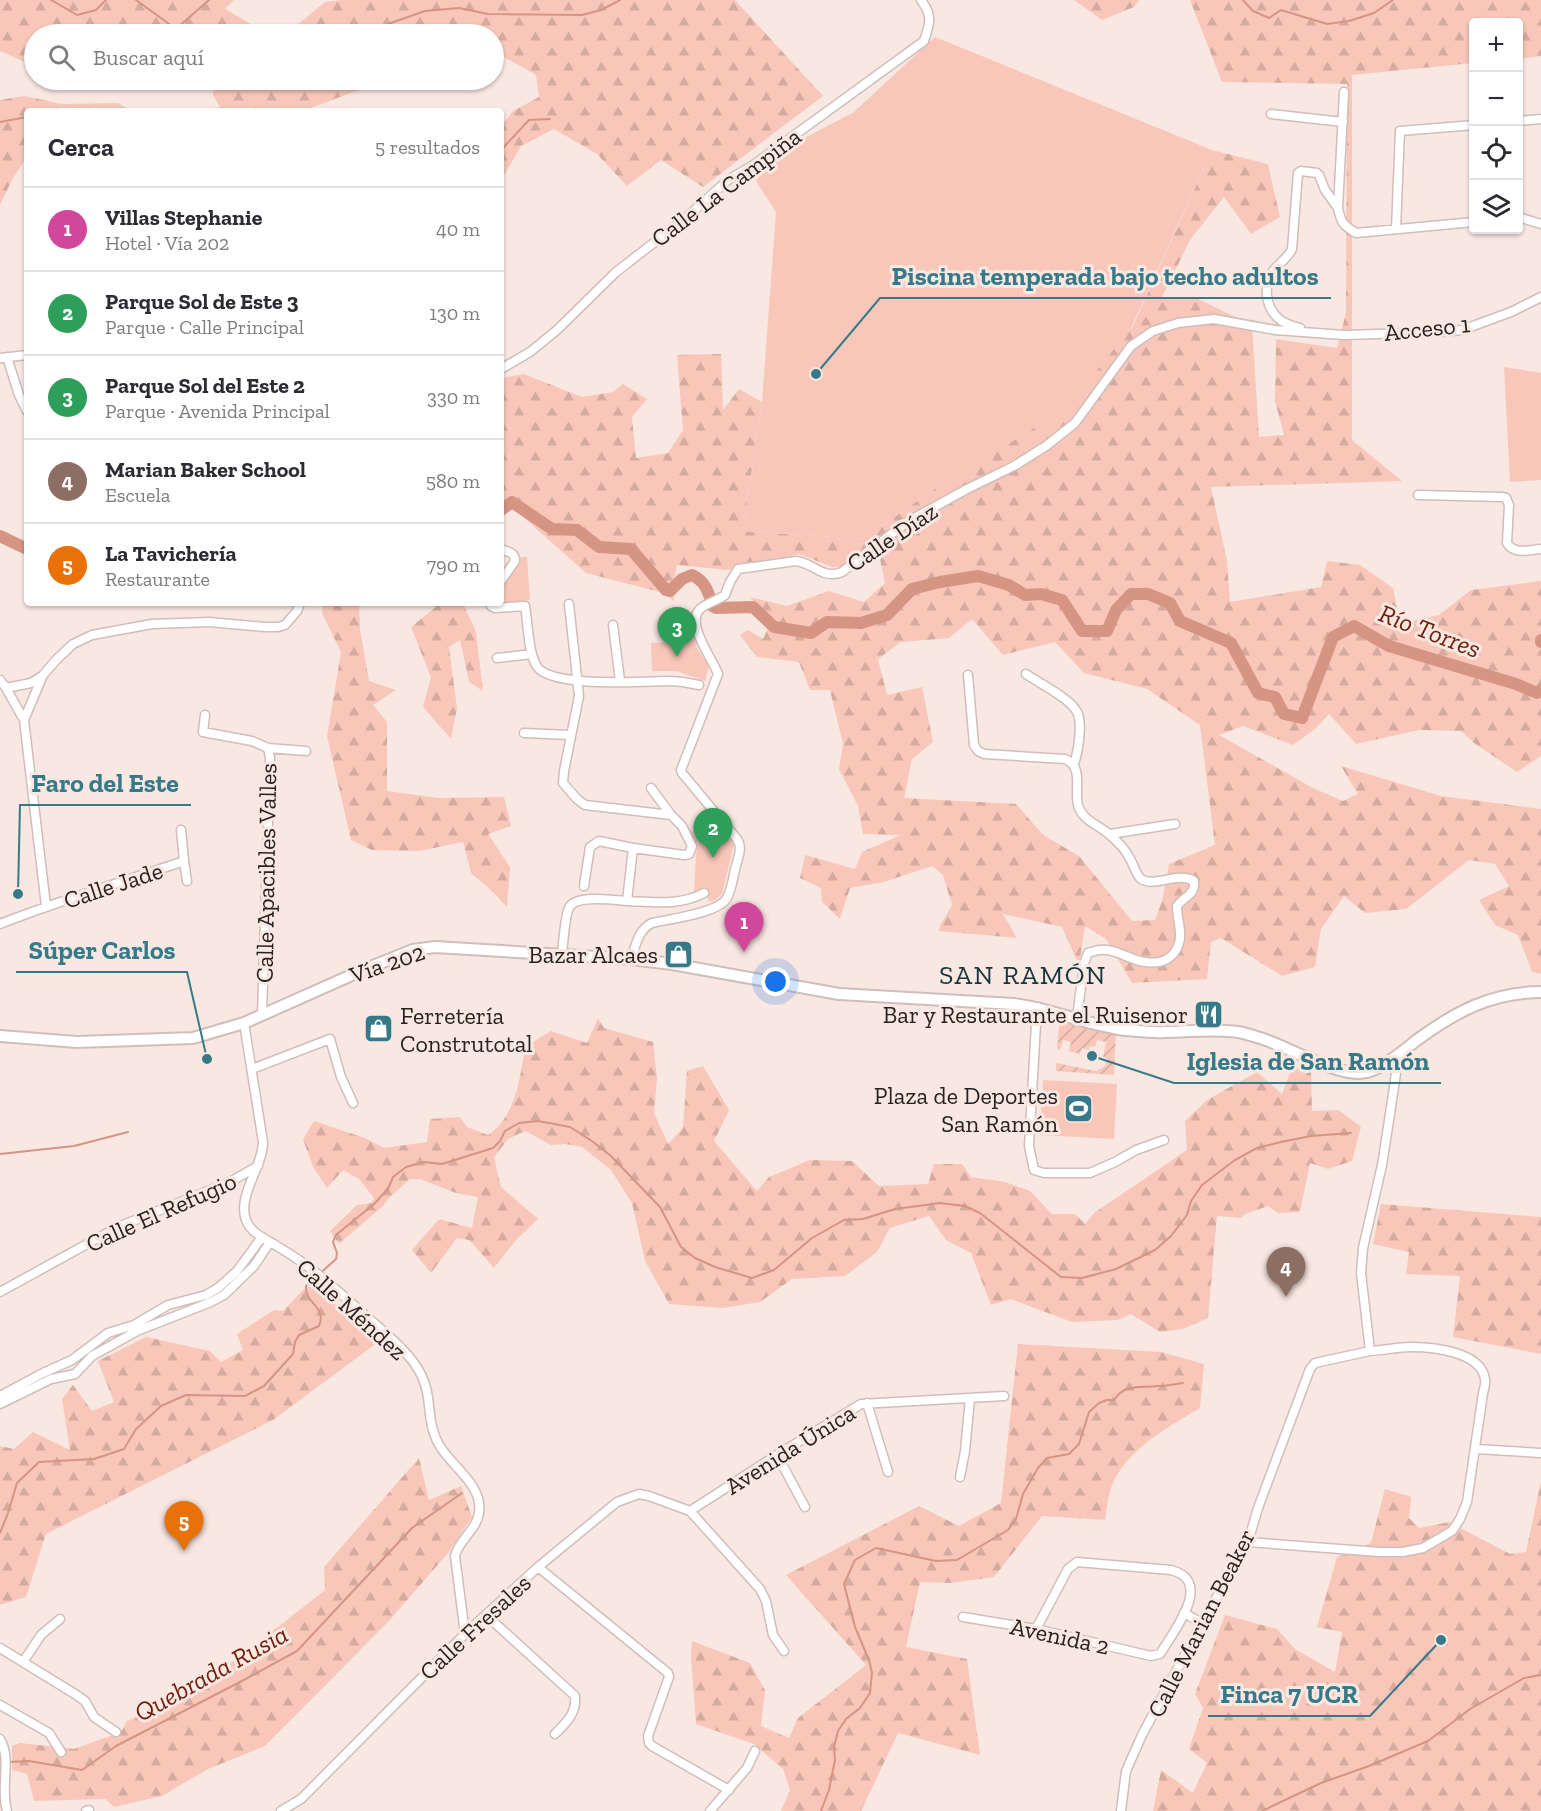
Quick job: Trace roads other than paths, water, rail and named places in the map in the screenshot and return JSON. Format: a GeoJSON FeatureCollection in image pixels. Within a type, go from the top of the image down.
{"type":"FeatureCollection","features":[{"type":"Feature","properties":{"kind":"main road","name":"Vía 202"},"geometry":{"type":"LineString","coordinates":[[0,1036],[77,1042],[193,1038],[244,1023],[363,970],[424,947],[450,947],[631,959],[672,964],[839,994],[1014,1004],[1037,1007],[1102,1026],[1127,1030],[1238,1032],[1264,1039],[1328,1065],[1357,1073],[1368,1072],[1395,1057],[1436,1026],[1462,1010],[1507,995],[1540,991]]}},
{"type":"Feature","properties":{"kind":"street","name":"Calle La Campiña"},"geometry":{"type":"LineString","coordinates":[[504,367],[530,352],[557,330],[615,273],[688,216],[728,180],[752,166],[924,41],[930,23],[929,11],[921,0]]}},
{"type":"Feature","properties":{"kind":"street"},"geometry":{"type":"LineString","coordinates":[[1344,92],[1338,208],[1344,226],[1356,234],[1469,222]]}},
{"type":"Feature","properties":{"kind":"street"},"geometry":{"type":"LineString","coordinates":[[1271,114],[1343,122]]}},
{"type":"Feature","properties":{"kind":"street"},"geometry":{"type":"LineString","coordinates":[[1523,121],[1541,119]]}},
{"type":"Feature","properties":{"kind":"street"},"geometry":{"type":"LineString","coordinates":[[1396,229],[1400,130],[1469,125]]}},
{"type":"Feature","properties":{"kind":"street"},"geometry":{"type":"LineString","coordinates":[[1319,333],[1288,325],[1278,319],[1269,306],[1267,288],[1274,271],[1292,249],[1298,173],[1301,171],[1319,175],[1325,190],[1338,208]]}},
{"type":"Feature","properties":{"kind":"street"},"geometry":{"type":"LineString","coordinates":[[1523,219],[1541,224]]}},
{"type":"Feature","properties":{"kind":"street","name":"Acceso 1"},"geometry":{"type":"LineString","coordinates":[[1344,335],[1462,330],[1511,312],[1541,297]]}},
{"type":"Feature","properties":{"kind":"street","name":"Calle Díaz"},"geometry":{"type":"LineString","coordinates":[[631,959],[644,927],[652,923],[709,910],[722,904],[727,898],[740,852],[741,844],[682,773],[682,766],[717,674],[697,631],[697,614],[700,609],[724,596],[738,569],[796,561],[828,574],[842,572],[907,522],[1014,466],[1046,446],[1075,423],[1131,346],[1153,331],[1178,323],[1214,319],[1275,330],[1344,335]]}},
{"type":"Feature","properties":{"kind":"street"},"geometry":{"type":"LineString","coordinates":[[24,355],[3,357],[24,405]]}},
{"type":"Feature","properties":{"kind":"street"},"geometry":{"type":"LineString","coordinates":[[1418,495],[1506,498],[1509,505],[1507,543],[1509,547],[1515,551],[1541,549]]}},
{"type":"Feature","properties":{"kind":"street"},"geometry":{"type":"LineString","coordinates":[[504,550],[515,556],[515,561],[504,577]]}},
{"type":"Feature","properties":{"kind":"street"},"geometry":{"type":"LineString","coordinates":[[569,604],[579,696],[563,783],[585,805],[671,815]]}},
{"type":"Feature","properties":{"kind":"street"},"geometry":{"type":"LineString","coordinates":[[491,606],[495,608],[525,606],[532,654],[535,664],[543,673],[578,682],[683,682],[699,685]]}},
{"type":"Feature","properties":{"kind":"street"},"geometry":{"type":"LineString","coordinates":[[46,906],[24,720],[3,684],[31,683],[43,675],[73,644],[92,635],[122,628],[172,623],[209,622],[278,627],[285,625],[298,607]]}},
{"type":"Feature","properties":{"kind":"street"},"geometry":{"type":"LineString","coordinates":[[613,625],[620,681]]}},
{"type":"Feature","properties":{"kind":"street"},"geometry":{"type":"LineString","coordinates":[[497,658],[532,654]]}},
{"type":"Feature","properties":{"kind":"street"},"geometry":{"type":"LineString","coordinates":[[24,720],[43,675]]}},
{"type":"Feature","properties":{"kind":"street"},"geometry":{"type":"LineString","coordinates":[[968,675],[974,745],[978,751],[984,754],[1065,759],[1074,764],[1077,770],[1078,805],[1083,816],[1110,834],[1122,847],[1140,877],[1145,881],[1153,882],[1172,878],[1194,880],[1193,892],[1180,900],[1177,906],[1180,941],[1174,955],[1166,960],[1145,962],[1108,950],[1088,953],[1084,963],[1077,1018]]}},
{"type":"Feature","properties":{"kind":"street"},"geometry":{"type":"LineString","coordinates":[[1026,675],[1075,708],[1079,715],[1078,752],[1074,764]]}},
{"type":"Feature","properties":{"kind":"street","name":"Calle Apacibles Valles"},"geometry":{"type":"LineString","coordinates":[[205,715],[203,732],[252,741],[268,748],[306,751]]}},
{"type":"Feature","properties":{"kind":"street"},"geometry":{"type":"LineString","coordinates":[[524,734],[570,735]]}},
{"type":"Feature","properties":{"kind":"street","name":"Calle Apacibles Valles"},"geometry":{"type":"LineString","coordinates":[[262,1014],[270,758],[268,748]]}},
{"type":"Feature","properties":{"kind":"street"},"geometry":{"type":"LineString","coordinates":[[584,886],[590,847],[599,842],[689,854],[692,846],[682,826],[651,788]]}},
{"type":"Feature","properties":{"kind":"street"},"geometry":{"type":"LineString","coordinates":[[1110,834],[1175,824]]}},
{"type":"Feature","properties":{"kind":"street","name":"Calle Jade"},"geometry":{"type":"LineString","coordinates":[[0,924],[46,906],[184,861],[181,830]]}},
{"type":"Feature","properties":{"kind":"street"},"geometry":{"type":"LineString","coordinates":[[627,901],[633,848]]}},
{"type":"Feature","properties":{"kind":"street"},"geometry":{"type":"LineString","coordinates":[[184,861],[187,881]]}},
{"type":"Feature","properties":{"kind":"street"},"geometry":{"type":"LineString","coordinates":[[562,954],[569,908],[574,902],[582,899],[663,903],[695,898],[704,893]]}},
{"type":"Feature","properties":{"kind":"street"},"geometry":{"type":"LineString","coordinates":[[1037,1007],[1029,1146],[1034,1170],[1044,1173],[1090,1173],[1136,1150],[1164,1140]]}},
{"type":"Feature","properties":{"kind":"street","name":"Calle Méndez"},"geometry":{"type":"LineString","coordinates":[[244,1023],[263,1142],[259,1166],[247,1191],[244,1209],[246,1222],[255,1233],[324,1278],[403,1349],[424,1381],[436,1440],[446,1456],[471,1484],[478,1497],[479,1514],[474,1527],[457,1546],[455,1556],[465,1634]]}},
{"type":"Feature","properties":{"kind":"street"},"geometry":{"type":"LineString","coordinates":[[252,1069],[330,1040],[341,1077],[352,1103]]}},
{"type":"Feature","properties":{"kind":"street"},"geometry":{"type":"LineString","coordinates":[[1370,1351],[1360,1273],[1363,1248],[1383,1155],[1396,1073],[1395,1057]]}},
{"type":"Feature","properties":{"kind":"street","name":"Calle El Refugio"},"geometry":{"type":"LineString","coordinates":[[0,1292],[118,1227],[230,1182],[259,1166]]}},
{"type":"Feature","properties":{"kind":"street"},"geometry":{"type":"LineString","coordinates":[[0,1396],[72,1360],[108,1333],[134,1325],[168,1305],[208,1294],[237,1271],[262,1237]]}},
{"type":"Feature","properties":{"kind":"street"},"geometry":{"type":"LineString","coordinates":[[0,1404],[51,1380],[77,1373],[92,1356],[118,1341],[224,1295],[254,1266],[270,1242]]}},
{"type":"Feature","properties":{"kind":"street","name":"Calle Marian Beaker"},"geometry":{"type":"LineString","coordinates":[[1121,1811],[1126,1771],[1202,1623],[1248,1542],[1257,1508],[1314,1363],[1370,1351],[1412,1347],[1463,1355],[1473,1360],[1480,1368],[1485,1379],[1467,1502],[1452,1531],[1423,1548],[1403,1552],[1248,1542]]}},
{"type":"Feature","properties":{"kind":"street","name":"Avenida Única"},"geometry":{"type":"LineString","coordinates":[[690,1511],[856,1406],[867,1403],[1004,1396]]}},
{"type":"Feature","properties":{"kind":"street"},"geometry":{"type":"LineString","coordinates":[[960,1477],[970,1398]]}},
{"type":"Feature","properties":{"kind":"street"},"geometry":{"type":"LineString","coordinates":[[867,1403],[888,1472]]}},
{"type":"Feature","properties":{"kind":"street"},"geometry":{"type":"LineString","coordinates":[[1476,1449],[1541,1453]]}},
{"type":"Feature","properties":{"kind":"street"},"geometry":{"type":"LineString","coordinates":[[777,1455],[805,1507]]}},
{"type":"Feature","properties":{"kind":"street","name":"Calle Fresales"},"geometry":{"type":"LineString","coordinates":[[281,1811],[301,1799],[465,1634],[538,1567],[617,1502],[639,1494],[690,1511]]}},
{"type":"Feature","properties":{"kind":"street"},"geometry":{"type":"LineString","coordinates":[[690,1511],[760,1588],[766,1601],[773,1635],[784,1652]]}},
{"type":"Feature","properties":{"kind":"street"},"geometry":{"type":"LineString","coordinates":[[1036,1629],[1068,1569],[1077,1562],[1179,1572],[1188,1580],[1191,1593],[1184,1612],[1202,1623]]}},
{"type":"Feature","properties":{"kind":"street"},"geometry":{"type":"LineString","coordinates":[[538,1567],[668,1673],[669,1677],[649,1732],[649,1743],[729,1790]]}},
{"type":"Feature","properties":{"kind":"street","name":"Avenida 2"},"geometry":{"type":"LineString","coordinates":[[963,1617],[1036,1629],[1156,1656],[1160,1654],[1184,1612]]}},
{"type":"Feature","properties":{"kind":"street"},"geometry":{"type":"LineString","coordinates":[[486,1615],[575,1696],[573,1712],[568,1721],[555,1734]]}},
{"type":"Feature","properties":{"kind":"street"},"geometry":{"type":"LineString","coordinates":[[22,1662],[41,1635],[60,1619]]}},
{"type":"Feature","properties":{"kind":"street"},"geometry":{"type":"LineString","coordinates":[[0,1648],[85,1701],[94,1717],[116,1732]]}},
{"type":"Feature","properties":{"kind":"street"},"geometry":{"type":"LineString","coordinates":[[0,1705],[49,1733],[61,1752]]}},
{"type":"Feature","properties":{"kind":"street"},"geometry":{"type":"LineString","coordinates":[[0,1739],[5,1751],[3,1795],[7,1811]]}},
{"type":"Feature","properties":{"kind":"street"},"geometry":{"type":"LineString","coordinates":[[710,1811],[747,1768],[755,1750]]}},
{"type":"Feature","properties":{"kind":"waterway"},"geometry":{"type":"LineString","coordinates":[[51,0],[77,15],[96,10],[106,0]]}},
{"type":"Feature","properties":{"kind":"waterway"},"geometry":{"type":"LineString","coordinates":[[136,0],[169,24]]}},
{"type":"Feature","properties":{"kind":"waterway"},"geometry":{"type":"LineString","coordinates":[[182,24],[209,0]]}},
{"type":"Feature","properties":{"kind":"waterway"},"geometry":{"type":"LineString","coordinates":[[388,24],[425,11],[459,8],[488,14],[582,15],[601,10],[620,0]]}},
{"type":"Feature","properties":{"kind":"waterway"},"geometry":{"type":"LineString","coordinates":[[1243,0],[1253,11],[1269,18],[1281,10],[1327,24],[1349,21],[1374,13],[1393,0]]}},
{"type":"Feature","properties":{"kind":"waterway"},"geometry":{"type":"LineString","coordinates":[[0,122],[24,118]]}},
{"type":"Feature","properties":{"kind":"waterway"},"geometry":{"type":"LineString","coordinates":[[504,147],[529,120],[550,119]]}},
{"type":"Feature","properties":{"kind":"waterway","name":"Río Torres"},"geometry":{"type":"LineString","coordinates":[[504,508],[512,502],[552,529],[577,530],[599,547],[631,549],[666,590],[670,591],[682,579],[692,575],[706,588],[712,606],[716,608],[753,607],[774,627],[811,633],[827,622],[861,623],[887,615],[912,589],[978,576],[1009,585],[1025,595],[1041,594],[1062,600],[1082,631],[1107,631],[1116,610],[1131,594],[1148,594],[1170,603],[1180,621],[1231,643],[1258,693],[1275,697],[1284,714],[1302,718],[1333,637],[1354,626],[1389,646],[1516,684],[1537,693],[1541,690]]}},
{"type":"Feature","properties":{"kind":"waterway","name":"Río Torres"},"geometry":{"type":"LineString","coordinates":[[0,536],[24,548]]}},
{"type":"Feature","properties":{"kind":"waterway"},"geometry":{"type":"LineString","coordinates":[[0,1533],[17,1483],[39,1462],[94,1459],[124,1449],[136,1429],[161,1406],[186,1395],[245,1396],[264,1386],[293,1354],[299,1335],[319,1326],[320,1314],[309,1297],[306,1286],[336,1259],[337,1253],[333,1242],[336,1235],[374,1204],[388,1189],[393,1177],[406,1167],[423,1162],[442,1164],[493,1148],[505,1131],[519,1123],[538,1121],[570,1127],[592,1141],[611,1156],[660,1207],[681,1247],[695,1258],[715,1267],[752,1278],[774,1270],[812,1238],[844,1220],[863,1219],[895,1209],[940,1203],[965,1206],[980,1213],[1061,1277],[1082,1278],[1116,1269],[1155,1250],[1171,1236],[1187,1215],[1191,1201],[1202,1185],[1235,1160],[1257,1148],[1311,1136],[1351,1133]]}},
{"type":"Feature","properties":{"kind":"waterway"},"geometry":{"type":"LineString","coordinates":[[0,1154],[74,1146],[128,1132]]}},
{"type":"Feature","properties":{"kind":"waterway"},"geometry":{"type":"LineString","coordinates":[[821,1811],[829,1790],[838,1731],[846,1719],[860,1708],[870,1693],[872,1673],[869,1660],[855,1627],[844,1584],[855,1560],[876,1548],[936,1561],[957,1560],[1008,1530],[1016,1519],[1023,1494],[1038,1468],[1047,1458],[1069,1454],[1079,1444],[1089,1412],[1099,1403],[1114,1400],[1128,1389],[1183,1383]]}},
{"type":"Feature","properties":{"kind":"waterway","name":"Quebrada Rusia"},"geometry":{"type":"LineString","coordinates":[[9,1762],[29,1761],[82,1770],[116,1746],[297,1651],[412,1528],[462,1493]]}},
{"type":"Feature","properties":{"kind":"waterway"},"geometry":{"type":"LineString","coordinates":[[1262,1811],[1321,1783],[1428,1741],[1470,1709],[1524,1678],[1541,1675]]}},
{"type":"Feature","properties":{"kind":"place","name":"Piscina temperada bajo techo adultos"},"geometry":{"type":"Point","coordinates":[816,374]}},
{"type":"Feature","properties":{"kind":"place","name":"Parque Sol del Este 2"},"geometry":{"type":"Point","coordinates":[677,657]}},
{"type":"Feature","properties":{"kind":"place","name":"Parque Sol de Este 3"},"geometry":{"type":"Point","coordinates":[713,858]}},
{"type":"Feature","properties":{"kind":"place","name":"Faro del Este"},"geometry":{"type":"Point","coordinates":[18,894]}},
{"type":"Feature","properties":{"kind":"place","name":"Villas Stephanie"},"geometry":{"type":"Point","coordinates":[744,952]}},
{"type":"Feature","properties":{"kind":"place","name":"Bazar Alcaes"},"geometry":{"type":"Point","coordinates":[679,954]}},
{"type":"Feature","properties":{"kind":"place","name":"Bar y Restaurante el Ruisenor"},"geometry":{"type":"Point","coordinates":[1209,1014]}},
{"type":"Feature","properties":{"kind":"place","name":"Ferretería Construtotal"},"geometry":{"type":"Point","coordinates":[379,1029]}},
{"type":"Feature","properties":{"kind":"place","name":"Iglesia de San Ramón"},"geometry":{"type":"Point","coordinates":[1092,1056]}},
{"type":"Feature","properties":{"kind":"place","name":"Súper Carlos"},"geometry":{"type":"Point","coordinates":[207,1059]}},
{"type":"Feature","properties":{"kind":"place","name":"Plaza de Deportes San Ramón"},"geometry":{"type":"Point","coordinates":[1079,1109]}},
{"type":"Feature","properties":{"kind":"place","name":"Marian Baker School"},"geometry":{"type":"Point","coordinates":[1286,1297]}},
{"type":"Feature","properties":{"kind":"place","name":"La Tavichería"},"geometry":{"type":"Point","coordinates":[184,1551]}},
{"type":"Feature","properties":{"kind":"place","name":"Finca 7 UCR"},"geometry":{"type":"Point","coordinates":[1441,1640]}},
{"type":"Feature","properties":{"kind":"district","name":"SAN RAMÓN"},"geometry":{"type":"Point","coordinates":[1023,975]}}]}
